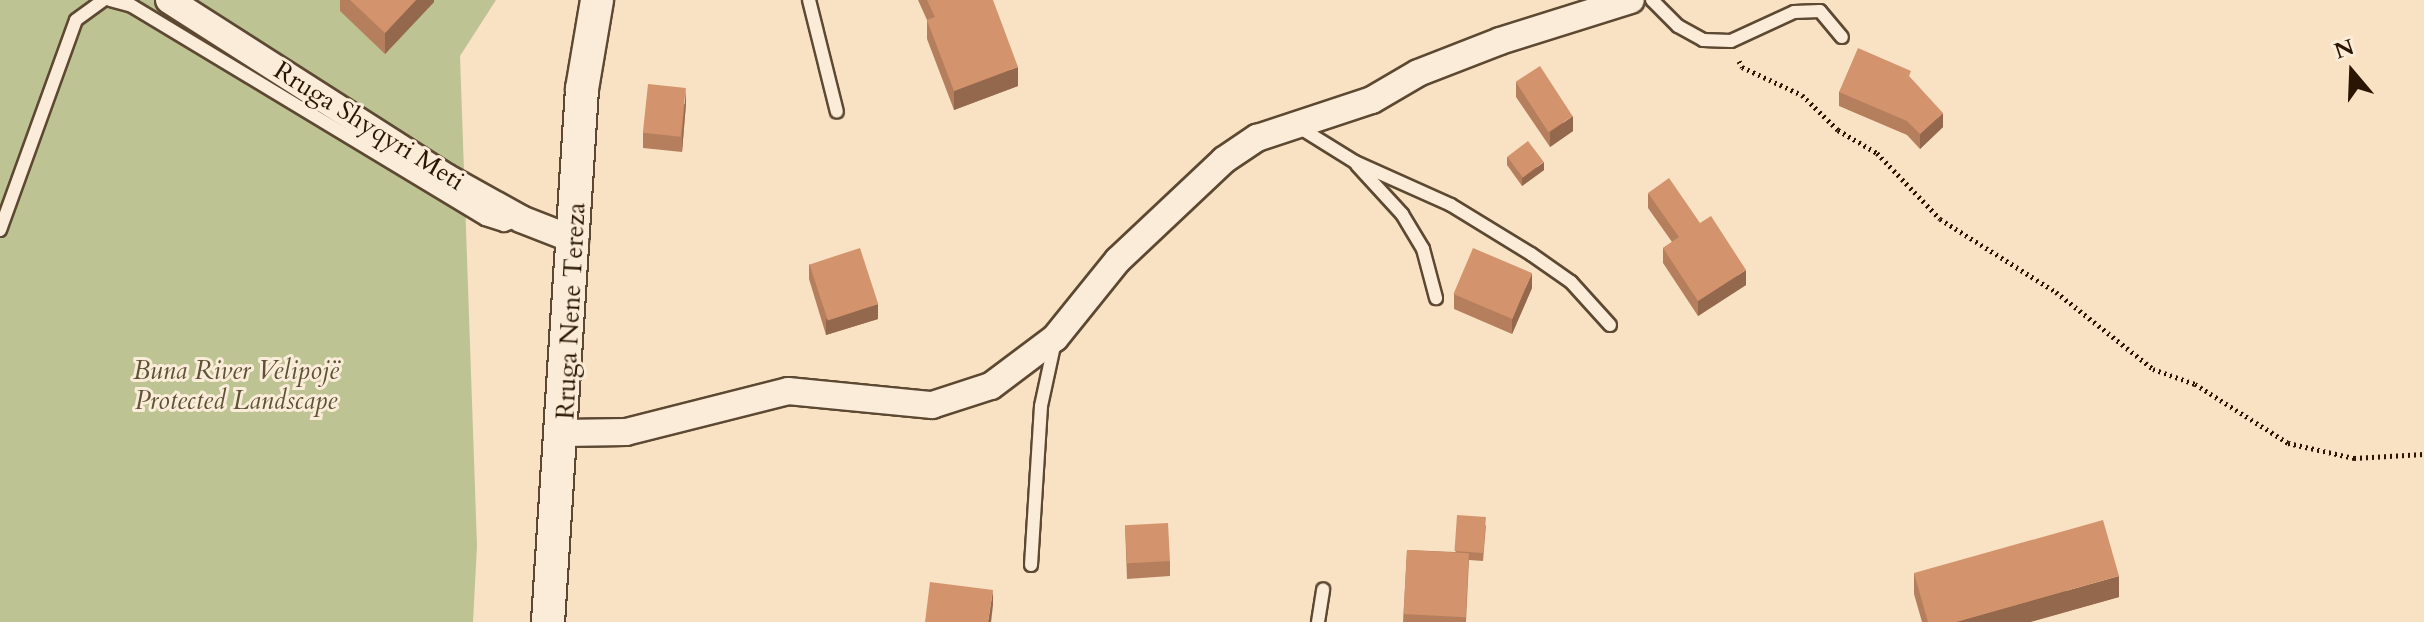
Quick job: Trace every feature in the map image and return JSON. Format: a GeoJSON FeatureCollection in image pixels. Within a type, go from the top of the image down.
{"type":"FeatureCollection","features":[{"type":"Feature","properties":{"kind":"street","name":"Rruga Shyqyri Meti"},"geometry":{"type":"LineString","coordinates":[[169,0],[521,219],[575,240]]}},
{"type":"Feature","properties":{"kind":"street","name":"Rruga Nene Tereza"},"geometry":{"type":"LineString","coordinates":[[548,622],[564,433],[582,89],[597,0]]}},
{"type":"Feature","properties":{"kind":"street"},"geometry":{"type":"LineString","coordinates":[[564,433],[626,432],[788,391],[932,405],[991,386],[1055,338],[1118,260],[1224,160],[1257,138],[1372,100],[1418,73],[1500,41],[1631,0]]}},
{"type":"Feature","properties":{"kind":"lane"},"geometry":{"type":"LineString","coordinates":[[809,0],[837,112]]}},
{"type":"Feature","properties":{"kind":"lane"},"geometry":{"type":"LineString","coordinates":[[1652,0],[1678,26],[1703,40],[1731,41],[1794,12],[1820,11],[1842,37]]}},
{"type":"Feature","properties":{"kind":"lane"},"geometry":{"type":"LineString","coordinates":[[0,230],[76,20],[102,1],[132,6],[485,219],[504,225],[521,219]]}},
{"type":"Feature","properties":{"kind":"lane"},"geometry":{"type":"LineString","coordinates":[[1297,126],[1355,162],[1451,205],[1531,254],[1571,282],[1610,325]]}},
{"type":"Feature","properties":{"kind":"lane"},"geometry":{"type":"LineString","coordinates":[[1355,162],[1402,214],[1423,249],[1436,298]]}},
{"type":"Feature","properties":{"kind":"lane"},"geometry":{"type":"LineString","coordinates":[[1031,565],[1041,406],[1055,338]]}},
{"type":"Feature","properties":{"kind":"lane"},"geometry":{"type":"LineString","coordinates":[[1318,622],[1323,589]]}},
{"type":"Feature","properties":{"kind":"path"},"geometry":{"type":"LineString","coordinates":[[1731,41],[1742,67],[1802,95],[1838,130],[1877,153],[1940,219],[2056,292],[2153,369],[2195,384],[2288,443],[2354,458],[2424,454]]}},
{"type":"Feature","properties":{"kind":"green space","name":"Buna River Velipojë Protected Landscape"},"geometry":{"type":"Polygon","coordinates":[[[0,0],[496,0],[460,56],[477,546],[473,622],[0,622],[0,0]]]}},
{"type":"Feature","properties":{"kind":"building"},"geometry":{"type":"Polygon","coordinates":[[[350,0],[416,0],[385,33],[350,0]]]}},
{"type":"Feature","properties":{"kind":"building"},"geometry":{"type":"Polygon","coordinates":[[[927,0],[993,0],[1018,67],[954,91],[927,20],[935,17],[927,0]]]}},
{"type":"Feature","properties":{"kind":"building"},"geometry":{"type":"Polygon","coordinates":[[[1858,48],[1911,71],[1909,76],[1943,113],[1920,134],[1907,121],[1839,92],[1858,48]]]}},
{"type":"Feature","properties":{"kind":"building"},"geometry":{"type":"Polygon","coordinates":[[[1540,66],[1573,116],[1548,132],[1516,82],[1540,66]]]}},
{"type":"Feature","properties":{"kind":"building"},"geometry":{"type":"Polygon","coordinates":[[[648,84],[686,88],[681,137],[643,133],[648,84]]]}},
{"type":"Feature","properties":{"kind":"building"},"geometry":{"type":"Polygon","coordinates":[[[1528,141],[1544,162],[1523,177],[1507,157],[1528,141]]]}},
{"type":"Feature","properties":{"kind":"building"},"geometry":{"type":"Polygon","coordinates":[[[1669,178],[1700,223],[1711,216],[1746,270],[1698,301],[1663,248],[1679,237],[1648,193],[1669,178]]]}},
{"type":"Feature","properties":{"kind":"building"},"geometry":{"type":"Polygon","coordinates":[[[860,248],[878,304],[828,320],[810,264],[860,248]]]}},
{"type":"Feature","properties":{"kind":"building"},"geometry":{"type":"Polygon","coordinates":[[[1473,248],[1532,273],[1512,319],[1453,294],[1473,248]]]}},
{"type":"Feature","properties":{"kind":"building"},"geometry":{"type":"Polygon","coordinates":[[[1457,515],[1486,517],[1483,553],[1454,551],[1457,515]]]}},
{"type":"Feature","properties":{"kind":"building"},"geometry":{"type":"Polygon","coordinates":[[[2103,520],[2119,576],[1956,622],[1928,622],[1914,573],[2103,520]]]}},
{"type":"Feature","properties":{"kind":"building"},"geometry":{"type":"Polygon","coordinates":[[[1168,523],[1170,561],[1127,563],[1125,525],[1168,523]]]}},
{"type":"Feature","properties":{"kind":"building"},"geometry":{"type":"Polygon","coordinates":[[[1407,550],[1469,553],[1466,617],[1404,614],[1407,550]]]}},
{"type":"Feature","properties":{"kind":"building"},"geometry":{"type":"Polygon","coordinates":[[[930,582],[993,590],[988,622],[925,622],[930,582]]]}}]}
